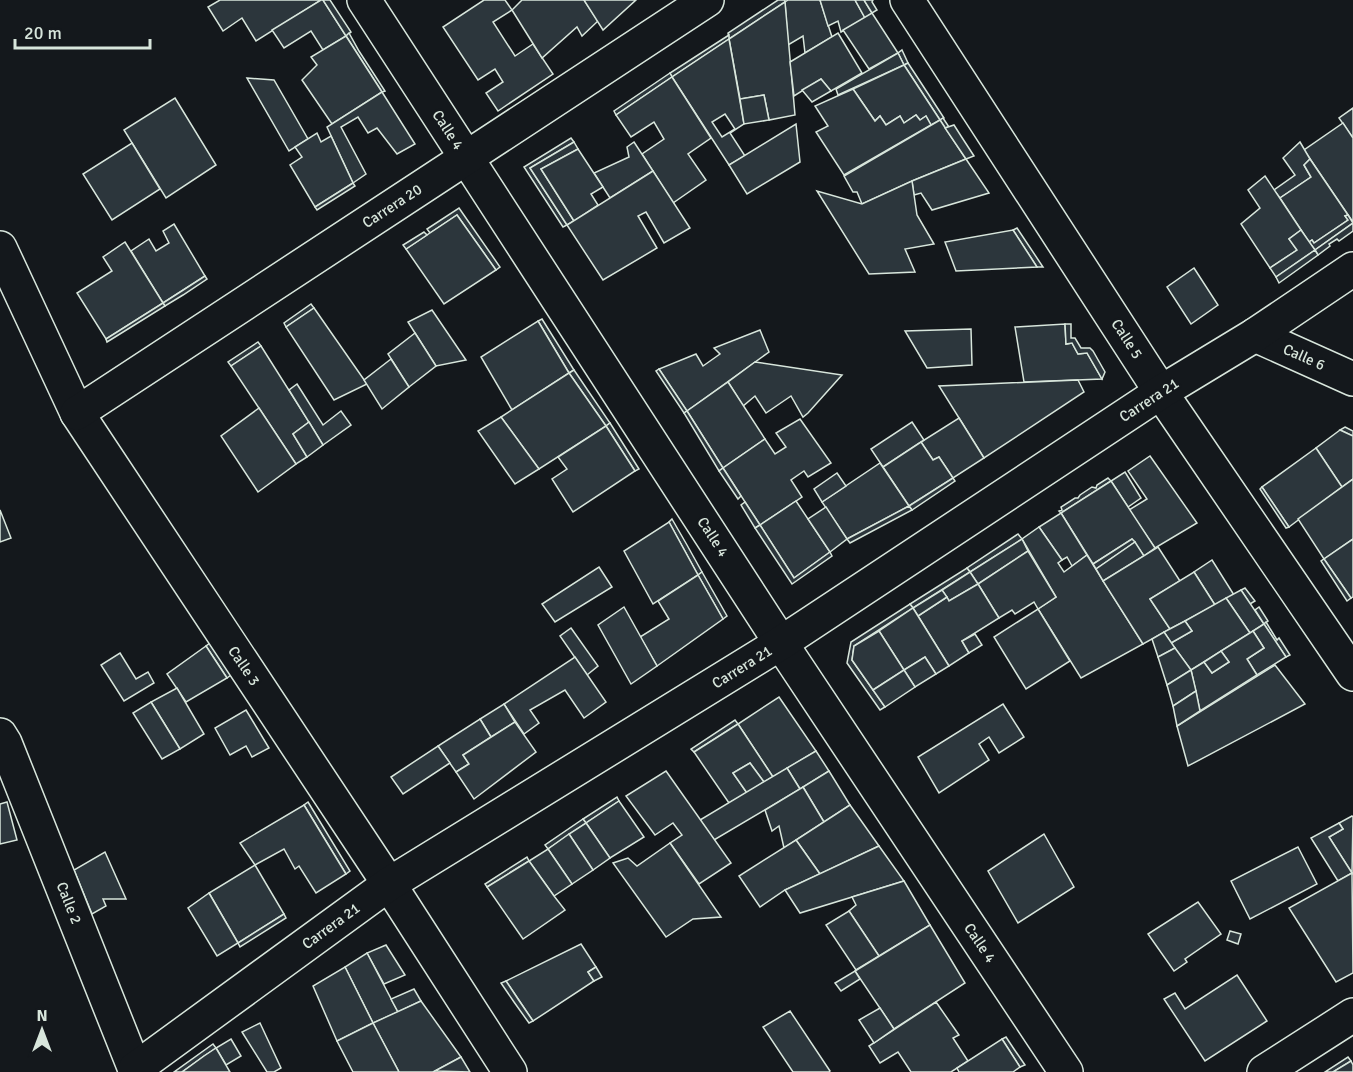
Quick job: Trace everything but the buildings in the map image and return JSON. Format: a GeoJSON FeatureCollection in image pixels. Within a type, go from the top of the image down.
{"type":"FeatureCollection","features":[{"type":"Feature","properties":{"kind":"street","name":"Calle 4"},"geometry":{"type":"LineString","coordinates":[[364,0],[781,642],[1066,1072]]}},
{"type":"Feature","properties":{"kind":"street","name":"Carrera 20"},"geometry":{"type":"LineString","coordinates":[[77,412],[707,0]]}},
{"type":"Feature","properties":{"kind":"street","name":"Calle 5"},"geometry":{"type":"LineString","coordinates":[[907,0],[1161,392],[1353,674]]}},
{"type":"Feature","properties":{"kind":"street","name":"Calle 3"},"geometry":{"type":"LineString","coordinates":[[0,248],[77,412],[389,884],[510,1072]]}},
{"type":"Feature","properties":{"kind":"street","name":"Carrera 21"},"geometry":{"type":"LineString","coordinates":[[136,1070],[389,884],[781,642],[1161,392],[1255,335],[1353,269]]}},
{"type":"Feature","properties":{"kind":"street","name":"Calle 6"},"geometry":{"type":"LineString","coordinates":[[1255,335],[1353,379]]}},
{"type":"Feature","properties":{"kind":"street","name":"Calle 2"},"geometry":{"type":"LineString","coordinates":[[0,735],[136,1070]]}},
{"type":"Feature","properties":{"kind":"street"},"geometry":{"type":"LineString","coordinates":[[1264,1072],[1353,1015]]}}]}
